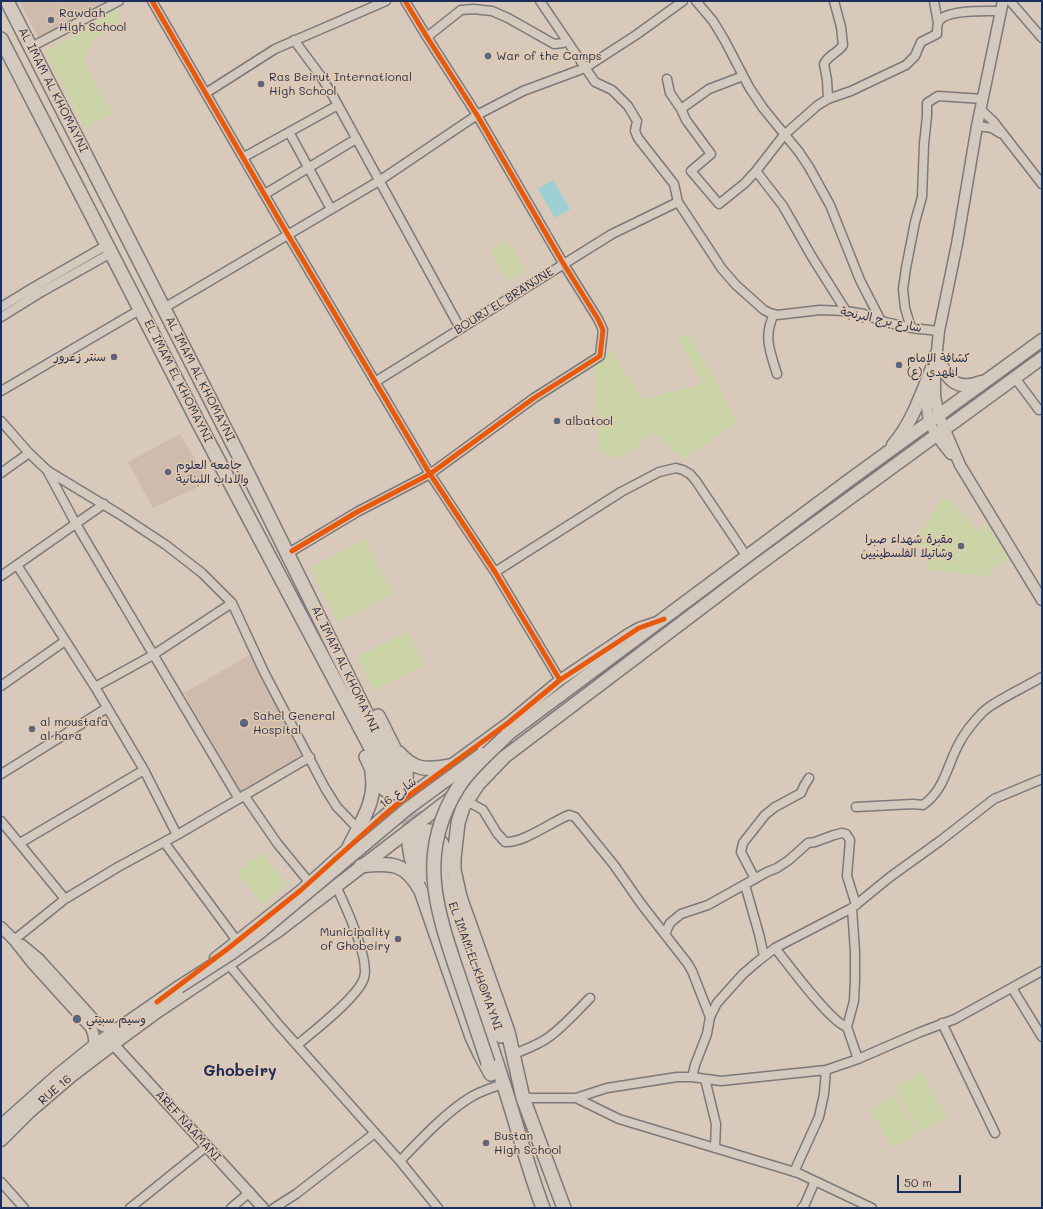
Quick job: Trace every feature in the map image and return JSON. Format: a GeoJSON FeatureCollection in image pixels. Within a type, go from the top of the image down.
{"type":"FeatureCollection","features":[{"type":"Feature","properties":{"kind":"highway","name":"AL IMAM AL KHOMAYNI"},"geometry":{"type":"LineString","coordinates":[[7,1],[164,308],[277,534],[396,783]]}},
{"type":"Feature","properties":{"kind":"highway","name":"EL IMAM EL KHOMAYNI"},"geometry":{"type":"LineString","coordinates":[[1,39],[198,422],[279,574],[396,783]]}},
{"type":"Feature","properties":{"kind":"highway"},"geometry":{"type":"LineString","coordinates":[[30,95],[50,85]]}},
{"type":"Feature","properties":{"kind":"highway"},"geometry":{"type":"LineString","coordinates":[[198,422],[217,414]]}},
{"type":"Feature","properties":{"kind":"highway"},"geometry":{"type":"LineString","coordinates":[[277,534],[292,551],[326,613],[394,747],[406,776],[406,782],[400,790],[393,793],[385,790],[381,785],[290,610],[281,589],[279,574]]}},
{"type":"Feature","properties":{"kind":"highway"},"geometry":{"type":"LineString","coordinates":[[492,1074],[444,933],[434,889],[433,866],[440,825],[458,787],[472,769],[506,735]]}},
{"type":"Feature","properties":{"kind":"highway"},"geometry":{"type":"LineString","coordinates":[[394,747],[403,758],[417,767],[427,769],[450,766]]}},
{"type":"Feature","properties":{"kind":"highway"},"geometry":{"type":"LineString","coordinates":[[460,897],[454,870],[458,823],[467,801],[478,784],[503,758]]}},
{"type":"Feature","properties":{"kind":"highway"},"geometry":{"type":"LineString","coordinates":[[349,848],[361,832],[373,793],[374,782],[370,764]]}},
{"type":"Feature","properties":{"kind":"highway"},"geometry":{"type":"LineString","coordinates":[[508,1100],[480,1054],[472,1037],[411,858],[409,844],[416,836],[425,831],[430,830],[435,833],[442,844],[503,1015],[514,1054],[523,1095],[564,1208]]}},
{"type":"Feature","properties":{"kind":"highway","name":"EL IMAM EL KHOMAYNI"},"geometry":{"type":"LineString","coordinates":[[523,1095],[454,906],[422,842],[461,955],[542,1208]]}},
{"type":"Feature","properties":{"kind":"highway"},"geometry":{"type":"LineString","coordinates":[[361,866],[384,864],[398,866],[409,873],[422,891]]}},
{"type":"Feature","properties":{"kind":"main road"},"geometry":{"type":"LineString","coordinates":[[882,457],[1042,340]]}},
{"type":"Feature","properties":{"kind":"main road"},"geometry":{"type":"LineString","coordinates":[[937,351],[945,374],[956,384],[969,386],[993,377]]}},
{"type":"Feature","properties":{"kind":"main road"},"geometry":{"type":"LineString","coordinates":[[1,1126],[57,1076],[94,1046],[110,1040],[158,1011],[262,943],[316,903],[361,866],[754,568],[1042,358]]}},
{"type":"Feature","properties":{"kind":"main road"},"geometry":{"type":"LineString","coordinates":[[882,457],[905,428],[915,410],[932,368]]}},
{"type":"Feature","properties":{"kind":"main road","name":"شارع 16"},"geometry":{"type":"LineString","coordinates":[[110,1040],[117,1030],[258,934],[407,809],[882,457]]}},
{"type":"Feature","properties":{"kind":"main road"},"geometry":{"type":"LineString","coordinates":[[305,886],[317,887],[319,895],[316,903]]}},
{"type":"Feature","properties":{"kind":"main road","name":"RUE 16"},"geometry":{"type":"LineString","coordinates":[[1,1140],[29,1112],[110,1040]]}},
{"type":"Feature","properties":{"kind":"street"},"geometry":{"type":"LineString","coordinates":[[31,47],[119,1]]}},
{"type":"Feature","properties":{"kind":"street"},"geometry":{"type":"LineString","coordinates":[[152,1],[288,235],[430,474],[495,572],[560,680]]}},
{"type":"Feature","properties":{"kind":"street"},"geometry":{"type":"LineString","coordinates":[[206,93],[275,49],[386,1]]}},
{"type":"Feature","properties":{"kind":"street"},"geometry":{"type":"LineString","coordinates":[[292,551],[358,512],[430,474],[534,398],[600,356],[603,330],[598,319],[563,263],[477,115],[426,37],[405,1]]}},
{"type":"Feature","properties":{"kind":"street","name":"شارع برج البرنجة"},"geometry":{"type":"LineString","coordinates":[[540,1],[566,41],[596,82],[612,90],[632,111],[637,121],[636,132],[638,138],[674,184],[678,202],[722,269],[754,303],[764,310],[774,314],[790,314],[820,310],[846,311],[864,314],[881,321],[911,328],[939,332]]}},
{"type":"Feature","properties":{"kind":"street"},"geometry":{"type":"LineString","coordinates":[[164,308],[379,181],[477,115],[524,91],[585,68],[636,35],[683,1]]}},
{"type":"Feature","properties":{"kind":"street"},"geometry":{"type":"LineString","coordinates":[[696,1],[725,41],[743,76],[763,108],[810,167],[830,205],[860,280],[881,321]]}},
{"type":"Feature","properties":{"kind":"street"},"geometry":{"type":"LineString","coordinates":[[828,99],[824,64],[827,58],[835,54],[843,45],[841,27],[834,1]]}},
{"type":"Feature","properties":{"kind":"street"},"geometry":{"type":"LineString","coordinates":[[667,79],[670,93],[681,109],[686,120],[711,154],[691,171],[719,204],[745,183],[784,135],[818,105],[828,99],[851,91],[906,64],[915,56],[920,42],[936,34],[938,23],[934,1]]}},
{"type":"Feature","properties":{"kind":"street"},"geometry":{"type":"LineString","coordinates":[[1010,1],[1042,38]]}},
{"type":"Feature","properties":{"kind":"street"},"geometry":{"type":"LineString","coordinates":[[934,420],[939,332],[1001,6],[955,14],[942,18],[938,23]]}},
{"type":"Feature","properties":{"kind":"street"},"geometry":{"type":"LineString","coordinates":[[426,37],[461,10],[474,8],[492,11],[508,18],[554,44],[563,43],[566,41]]}},
{"type":"Feature","properties":{"kind":"street"},"geometry":{"type":"LineString","coordinates":[[294,40],[320,75],[338,105],[460,328]]}},
{"type":"Feature","properties":{"kind":"street"},"geometry":{"type":"LineString","coordinates":[[681,109],[709,89],[743,76]]}},
{"type":"Feature","properties":{"kind":"street"},"geometry":{"type":"LineString","coordinates":[[911,328],[905,308],[904,289],[906,268],[915,222],[922,197],[927,103],[938,96],[983,99]]}},
{"type":"Feature","properties":{"kind":"street"},"geometry":{"type":"LineString","coordinates":[[244,157],[338,105]]}},
{"type":"Feature","properties":{"kind":"street"},"geometry":{"type":"LineString","coordinates":[[981,110],[993,121],[1042,184]]}},
{"type":"Feature","properties":{"kind":"street"},"geometry":{"type":"LineString","coordinates":[[977,126],[992,128],[1004,135]]}},
{"type":"Feature","properties":{"kind":"street"},"geometry":{"type":"LineString","coordinates":[[289,132],[331,209]]}},
{"type":"Feature","properties":{"kind":"street"},"geometry":{"type":"LineString","coordinates":[[265,194],[356,139]]}},
{"type":"Feature","properties":{"kind":"street"},"geometry":{"type":"LineString","coordinates":[[756,171],[783,206],[812,257],[846,311]]}},
{"type":"Feature","properties":{"kind":"street","name":"BOURJ EL BRANJNE"},"geometry":{"type":"LineString","coordinates":[[375,382],[563,263],[612,234],[678,202]]}},
{"type":"Feature","properties":{"kind":"street"},"geometry":{"type":"LineString","coordinates":[[1,308],[34,286],[109,249]]}},
{"type":"Feature","properties":{"kind":"street"},"geometry":{"type":"LineString","coordinates":[[1,317],[109,249]]}},
{"type":"Feature","properties":{"kind":"street"},"geometry":{"type":"LineString","coordinates":[[1,391],[141,309]]}},
{"type":"Feature","properties":{"kind":"street"},"geometry":{"type":"LineString","coordinates":[[774,314],[767,340],[777,374]]}},
{"type":"Feature","properties":{"kind":"street"},"geometry":{"type":"LineString","coordinates":[[937,351],[932,368],[927,397],[928,414],[934,420],[960,465],[1039,588],[1042,600]]}},
{"type":"Feature","properties":{"kind":"street"},"geometry":{"type":"LineString","coordinates":[[1015,378],[1039,410]]}},
{"type":"Feature","properties":{"kind":"street"},"geometry":{"type":"LineString","coordinates":[[1,421],[29,453],[48,471],[104,504],[166,545],[202,573],[232,603],[264,672],[337,807],[361,832]]}},
{"type":"Feature","properties":{"kind":"street"},"geometry":{"type":"LineString","coordinates":[[1,473],[29,453]]}},
{"type":"Feature","properties":{"kind":"street"},"geometry":{"type":"LineString","coordinates":[[495,572],[621,492],[659,472],[676,468],[690,474],[696,481],[746,557]]}},
{"type":"Feature","properties":{"kind":"street"},"geometry":{"type":"LineString","coordinates":[[48,471],[76,524],[154,655],[242,797],[277,843],[305,886]]}},
{"type":"Feature","properties":{"kind":"street"},"geometry":{"type":"LineString","coordinates":[[1,576],[104,504]]}},
{"type":"Feature","properties":{"kind":"street"},"geometry":{"type":"LineString","coordinates":[[17,565],[95,687],[144,770],[177,835]]}},
{"type":"Feature","properties":{"kind":"street"},"geometry":{"type":"LineString","coordinates":[[95,687],[154,655],[232,603]]}},
{"type":"Feature","properties":{"kind":"street","name":"شارع 16"},"geometry":{"type":"LineString","coordinates":[[361,832],[508,723],[560,680],[639,628],[659,623]]}},
{"type":"Feature","properties":{"kind":"street"},"geometry":{"type":"LineString","coordinates":[[1,686],[65,641]]}},
{"type":"Feature","properties":{"kind":"street"},"geometry":{"type":"LineString","coordinates":[[856,807],[913,804],[923,805],[931,800],[938,792],[942,784],[961,740],[979,716],[988,708],[1042,677]]}},
{"type":"Feature","properties":{"kind":"street"},"geometry":{"type":"LineString","coordinates":[[1,774],[107,708]]}},
{"type":"Feature","properties":{"kind":"street"},"geometry":{"type":"LineString","coordinates":[[14,940],[65,899],[123,864],[177,835],[310,758]]}},
{"type":"Feature","properties":{"kind":"street"},"geometry":{"type":"LineString","coordinates":[[20,843],[144,770]]}},
{"type":"Feature","properties":{"kind":"street"},"geometry":{"type":"LineString","coordinates":[[755,879],[741,852],[743,843],[765,816],[775,807],[801,793],[809,778]]}},
{"type":"Feature","properties":{"kind":"street"},"geometry":{"type":"LineString","coordinates":[[692,1077],[707,1034],[710,1018],[717,1003],[743,974],[764,956],[775,948],[854,907],[890,877],[940,842],[994,799],[1042,779]]}},
{"type":"Feature","properties":{"kind":"street"},"geometry":{"type":"LineString","coordinates":[[467,801],[483,810],[497,833],[505,842],[522,838],[569,815],[574,816],[596,841],[692,971],[710,1018]]}},
{"type":"Feature","properties":{"kind":"street"},"geometry":{"type":"LineString","coordinates":[[1,820],[65,899]]}},
{"type":"Feature","properties":{"kind":"street"},"geometry":{"type":"LineString","coordinates":[[665,934],[670,923],[680,914],[708,905],[745,886],[789,860],[808,843],[816,842],[842,833],[846,834],[850,840],[846,876],[854,907],[855,952],[854,1001],[847,1028],[858,1059]]}},
{"type":"Feature","properties":{"kind":"street"},"geometry":{"type":"LineString","coordinates":[[164,842],[237,941]]}},
{"type":"Feature","properties":{"kind":"street"},"geometry":{"type":"LineString","coordinates":[[157,1002],[237,941],[349,848]]}},
{"type":"Feature","properties":{"kind":"street"},"geometry":{"type":"LineString","coordinates":[[297,1045],[329,1019],[350,998],[364,978],[365,964],[349,912],[336,886]]}},
{"type":"Feature","properties":{"kind":"street"},"geometry":{"type":"LineString","coordinates":[[745,886],[764,956]]}},
{"type":"Feature","properties":{"kind":"street"},"geometry":{"type":"LineString","coordinates":[[1,927],[14,940],[39,959],[94,1034],[94,1046]]}},
{"type":"Feature","properties":{"kind":"street"},"geometry":{"type":"LineString","coordinates":[[775,948],[822,1006],[838,1022],[847,1028]]}},
{"type":"Feature","properties":{"kind":"street"},"geometry":{"type":"LineString","coordinates":[[229,965],[297,1045],[400,1161],[438,1208]]}},
{"type":"Feature","properties":{"kind":"street"},"geometry":{"type":"LineString","coordinates":[[523,1095],[576,1098],[607,1088],[677,1077],[692,1077],[726,1081],[826,1070],[858,1059],[942,1023],[954,1020],[1042,971]]}},
{"type":"Feature","properties":{"kind":"street"},"geometry":{"type":"LineString","coordinates":[[1012,988],[1042,1036]]}},
{"type":"Feature","properties":{"kind":"street"},"geometry":{"type":"LineString","coordinates":[[65,993],[96,1022],[110,1029],[117,1030]]}},
{"type":"Feature","properties":{"kind":"street"},"geometry":{"type":"LineString","coordinates":[[514,1054],[536,1045],[548,1038],[590,998]]}},
{"type":"Feature","properties":{"kind":"street"},"geometry":{"type":"LineString","coordinates":[[942,1023],[995,1134]]}},
{"type":"Feature","properties":{"kind":"street","name":"AREF NAAMANI"},"geometry":{"type":"LineString","coordinates":[[110,1040],[263,1208]]}},
{"type":"Feature","properties":{"kind":"street"},"geometry":{"type":"LineString","coordinates":[[794,1172],[820,1118],[826,1070]]}},
{"type":"Feature","properties":{"kind":"street"},"geometry":{"type":"LineString","coordinates":[[400,1161],[430,1130],[463,1102],[481,1091],[492,1074]]}},
{"type":"Feature","properties":{"kind":"street"},"geometry":{"type":"LineString","coordinates":[[705,1079],[716,1124],[715,1148]]}},
{"type":"Feature","properties":{"kind":"street"},"geometry":{"type":"LineString","coordinates":[[576,1098],[619,1119],[794,1172],[872,1208]]}},
{"type":"Feature","properties":{"kind":"street"},"geometry":{"type":"LineString","coordinates":[[274,1208],[296,1194],[375,1133]]}},
{"type":"Feature","properties":{"kind":"street"},"geometry":{"type":"LineString","coordinates":[[130,1208],[207,1146]]}},
{"type":"Feature","properties":{"kind":"street"},"geometry":{"type":"LineString","coordinates":[[802,1208],[815,1181]]}},
{"type":"Feature","properties":{"kind":"street"},"geometry":{"type":"LineString","coordinates":[[1,1182],[24,1208]]}},
{"type":"Feature","properties":{"kind":"street"},"geometry":{"type":"LineString","coordinates":[[231,1208],[250,1192]]}},
{"type":"Feature","properties":{"kind":"shaded area","name":"Rawdah High School"},"geometry":{"type":"Polygon","coordinates":[[[19,1],[108,1],[39,39],[19,1]]]}},
{"type":"Feature","properties":{"kind":"shaded area","name":"جامعه العلوم والاداب اللبنانية"},"geometry":{"type":"Polygon","coordinates":[[[180,434],[209,482],[153,508],[128,462],[180,434]]]}},
{"type":"Feature","properties":{"kind":"shaded area","name":"Sahel General Hospital"},"geometry":{"type":"Polygon","coordinates":[[[251,654],[303,754],[241,792],[184,693],[251,654]]]}},
{"type":"Feature","properties":{"kind":"green space"},"geometry":{"type":"Polygon","coordinates":[[[119,6],[119,23],[95,38],[83,61],[113,113],[85,129],[45,51],[72,37],[119,6]]]}},
{"type":"Feature","properties":{"kind":"green space"},"geometry":{"type":"Polygon","coordinates":[[[507,240],[526,270],[509,281],[489,251],[507,240]]]}},
{"type":"Feature","properties":{"kind":"green space"},"geometry":{"type":"Polygon","coordinates":[[[689,333],[737,422],[683,460],[653,432],[632,451],[614,458],[599,452],[593,359],[611,351],[642,399],[704,384],[677,338],[689,333]]]}},
{"type":"Feature","properties":{"kind":"green space"},"geometry":{"type":"Polygon","coordinates":[[[942,498],[952,500],[976,531],[986,524],[1009,559],[992,569],[987,577],[928,570],[927,546],[916,547],[916,540],[942,498]]]}},
{"type":"Feature","properties":{"kind":"green space"},"geometry":{"type":"Polygon","coordinates":[[[365,540],[393,594],[338,622],[310,568],[365,540]]]}},
{"type":"Feature","properties":{"kind":"green space"},"geometry":{"type":"Polygon","coordinates":[[[407,632],[424,665],[374,691],[357,657],[407,632]]]}},
{"type":"Feature","properties":{"kind":"green space"},"geometry":{"type":"Polygon","coordinates":[[[262,852],[287,885],[262,904],[237,871],[262,852]]]}},
{"type":"Feature","properties":{"kind":"green space"},"geometry":{"type":"Polygon","coordinates":[[[922,1072],[947,1117],[920,1132],[895,1087],[922,1072]]]}},
{"type":"Feature","properties":{"kind":"green space"},"geometry":{"type":"Polygon","coordinates":[[[895,1095],[917,1134],[892,1148],[870,1110],[895,1095]]]}},
{"type":"Feature","properties":{"kind":"water"},"geometry":{"type":"Polygon","coordinates":[[[553,180],[570,209],[555,218],[538,189],[553,180]]]}},
{"type":"Feature","properties":{"kind":"tunnel"},"geometry":{"type":"LineString","coordinates":[[407,796],[424,833]]}},
{"type":"Feature","properties":{"kind":"tunnel"},"geometry":{"type":"LineString","coordinates":[[399,802],[415,839]]}},
{"type":"Feature","properties":{"kind":"cycle path"},"geometry":{"type":"LineString","coordinates":[[152,1],[288,235],[430,474],[495,572],[560,680]]}},
{"type":"Feature","properties":{"kind":"cycle path"},"geometry":{"type":"LineString","coordinates":[[292,551],[357,512],[430,474],[534,398],[600,356],[603,330],[598,319],[563,263],[477,115],[405,1]]}},
{"type":"Feature","properties":{"kind":"cycle path"},"geometry":{"type":"LineString","coordinates":[[157,1002],[230,947],[301,890],[400,802],[508,723],[560,680],[639,628],[664,619]]}},
{"type":"Feature","properties":{"kind":"place","name":"Rawdah High School"},"geometry":{"type":"Point","coordinates":[51,20]}},
{"type":"Feature","properties":{"kind":"place","name":"War of the Camps"},"geometry":{"type":"Point","coordinates":[488,56]}},
{"type":"Feature","properties":{"kind":"place","name":"Ras Beirut International High School"},"geometry":{"type":"Point","coordinates":[261,84]}},
{"type":"Feature","properties":{"kind":"place","name":"سنتر زعرور"},"geometry":{"type":"Point","coordinates":[114,357]}},
{"type":"Feature","properties":{"kind":"place","name":"كشافة الإمام المهدي (ع)"},"geometry":{"type":"Point","coordinates":[899,365]}},
{"type":"Feature","properties":{"kind":"place","name":"albatool"},"geometry":{"type":"Point","coordinates":[557,421]}},
{"type":"Feature","properties":{"kind":"place","name":"جامعه العلوم والاداب اللبنانية"},"geometry":{"type":"Point","coordinates":[168,472]}},
{"type":"Feature","properties":{"kind":"place","name":"مقبرة شهداء صبرا وشاتيلا الفلسطينيين"},"geometry":{"type":"Point","coordinates":[961,546]}},
{"type":"Feature","properties":{"kind":"place","name":"Sahel General Hospital"},"geometry":{"type":"Point","coordinates":[244,723]}},
{"type":"Feature","properties":{"kind":"place","name":"al moustafa al hara"},"geometry":{"type":"Point","coordinates":[32,729]}},
{"type":"Feature","properties":{"kind":"place","name":"Municipality of Ghobeiry"},"geometry":{"type":"Point","coordinates":[398,939]}},
{"type":"Feature","properties":{"kind":"place","name":"وسيم سبيتي"},"geometry":{"type":"Point","coordinates":[77,1019]}},
{"type":"Feature","properties":{"kind":"place","name":"Bustan High School"},"geometry":{"type":"Point","coordinates":[486,1143]}},
{"type":"Feature","properties":{"kind":"district","name":"Ghobeiry"},"geometry":{"type":"Point","coordinates":[240,1071]}}]}
